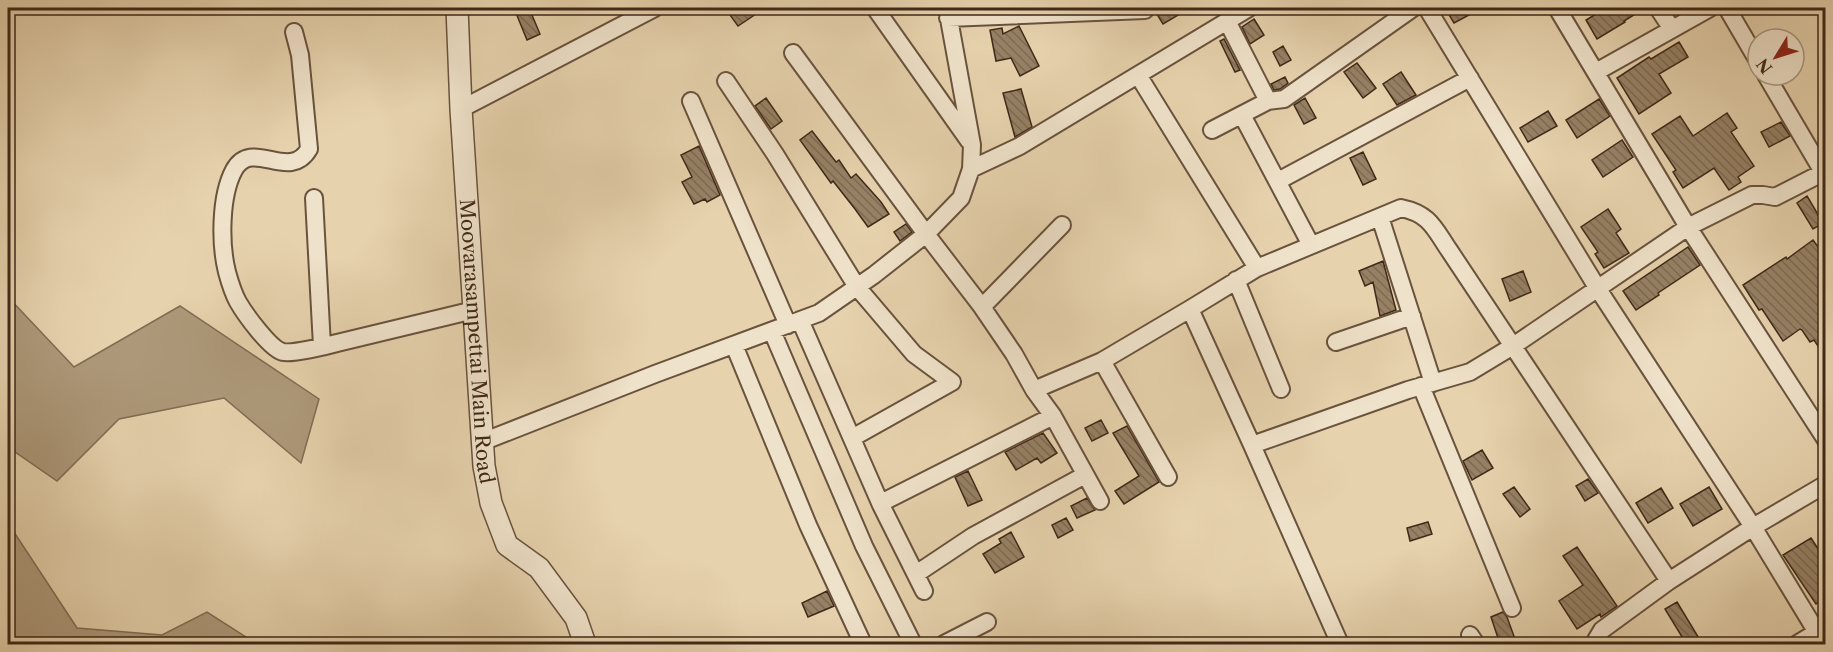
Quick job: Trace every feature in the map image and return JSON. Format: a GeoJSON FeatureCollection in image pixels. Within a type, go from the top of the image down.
{"type":"FeatureCollection","features":[{"type":"Feature","properties":{"kind":"street","name":"Moovarasampettai Main Road"},"geometry":{"type":"LineString","coordinates":[[458,8],[461,109],[482,442],[490,503],[507,545],[539,568],[576,618],[585,645]]}},
{"type":"Feature","properties":{"kind":"street"},"geometry":{"type":"LineString","coordinates":[[461,109],[655,8]]}},
{"type":"Feature","properties":{"kind":"street"},"geometry":{"type":"LineString","coordinates":[[875,8],[972,146]]}},
{"type":"Feature","properties":{"kind":"street"},"geometry":{"type":"LineString","coordinates":[[971,169],[1020,146],[1249,8]]}},
{"type":"Feature","properties":{"kind":"street"},"geometry":{"type":"LineString","coordinates":[[1212,130],[1268,101],[1284,99],[1413,8]]}},
{"type":"Feature","properties":{"kind":"street"},"geometry":{"type":"LineString","coordinates":[[1427,8],[1598,289],[1822,634],[1797,645]]}},
{"type":"Feature","properties":{"kind":"street"},"geometry":{"type":"LineString","coordinates":[[1557,8],[1688,226],[1826,440]]}},
{"type":"Feature","properties":{"kind":"street"},"geometry":{"type":"LineString","coordinates":[[1659,8],[1672,29]]}},
{"type":"Feature","properties":{"kind":"street"},"geometry":{"type":"LineString","coordinates":[[1596,72],[1710,8]]}},
{"type":"Feature","properties":{"kind":"street"},"geometry":{"type":"LineString","coordinates":[[1727,8],[1746,40]]}},
{"type":"Feature","properties":{"kind":"street"},"geometry":{"type":"LineString","coordinates":[[482,442],[819,313],[874,275],[926,234],[961,198],[971,169],[972,146],[947,13],[1145,10]]}},
{"type":"Feature","properties":{"kind":"street"},"geometry":{"type":"LineString","coordinates":[[1227,21],[1268,101]]}},
{"type":"Feature","properties":{"kind":"street"},"geometry":{"type":"LineString","coordinates":[[294,32],[300,55],[309,149],[305,157],[296,162],[288,163],[250,157],[243,159],[235,168],[229,182],[224,212],[224,248],[230,285],[239,303],[273,345],[285,353],[474,310]]}},
{"type":"Feature","properties":{"kind":"street"},"geometry":{"type":"LineString","coordinates":[[793,53],[982,307],[1053,417],[1100,501]]}},
{"type":"Feature","properties":{"kind":"street"},"geometry":{"type":"LineString","coordinates":[[1138,75],[1257,268]]}},
{"type":"Feature","properties":{"kind":"street"},"geometry":{"type":"LineString","coordinates":[[1278,181],[1470,78]]}},
{"type":"Feature","properties":{"kind":"street"},"geometry":{"type":"LineString","coordinates":[[726,81],[775,154],[857,287],[914,354],[952,382],[852,438]]}},
{"type":"Feature","properties":{"kind":"street"},"geometry":{"type":"LineString","coordinates":[[1252,445],[1470,372],[1513,346],[1688,226],[1752,195],[1775,196],[1824,171],[1773,87]]}},
{"type":"Feature","properties":{"kind":"street"},"geometry":{"type":"LineString","coordinates":[[691,100],[794,322],[924,591]]}},
{"type":"Feature","properties":{"kind":"street"},"geometry":{"type":"LineString","coordinates":[[1242,115],[1311,245]]}},
{"type":"Feature","properties":{"kind":"street"},"geometry":{"type":"LineString","coordinates":[[314,198],[322,346]]}},
{"type":"Feature","properties":{"kind":"street"},"geometry":{"type":"LineString","coordinates":[[1035,390],[1102,361],[1257,268],[1401,208],[1415,211],[1427,218],[1669,581]]}},
{"type":"Feature","properties":{"kind":"street"},"geometry":{"type":"LineString","coordinates":[[1380,217],[1412,316],[1427,385],[1512,608]]}},
{"type":"Feature","properties":{"kind":"street"},"geometry":{"type":"LineString","coordinates":[[982,307],[1062,225]]}},
{"type":"Feature","properties":{"kind":"street"},"geometry":{"type":"LineString","coordinates":[[1236,280],[1281,389]]}},
{"type":"Feature","properties":{"kind":"street"},"geometry":{"type":"LineString","coordinates":[[1190,309],[1340,645]]}},
{"type":"Feature","properties":{"kind":"street"},"geometry":{"type":"LineString","coordinates":[[1336,342],[1412,316]]}},
{"type":"Feature","properties":{"kind":"street"},"geometry":{"type":"LineString","coordinates":[[772,331],[864,546],[913,645]]}},
{"type":"Feature","properties":{"kind":"street"},"geometry":{"type":"LineString","coordinates":[[734,345],[808,525],[863,645]]}},
{"type":"Feature","properties":{"kind":"street"},"geometry":{"type":"LineString","coordinates":[[1102,361],[1168,477]]}},
{"type":"Feature","properties":{"kind":"street"},"geometry":{"type":"LineString","coordinates":[[881,503],[1053,417]]}},
{"type":"Feature","properties":{"kind":"street"},"geometry":{"type":"LineString","coordinates":[[916,574],[973,536],[1085,475]]}},
{"type":"Feature","properties":{"kind":"street"},"geometry":{"type":"LineString","coordinates":[[1596,645],[1596,640],[1602,630],[1669,581],[1826,484]]}},
{"type":"Feature","properties":{"kind":"street"},"geometry":{"type":"LineString","coordinates":[[944,645],[987,622]]}},
{"type":"Feature","properties":{"kind":"shaded area"},"geometry":{"type":"Polygon","coordinates":[[[8,297],[74,367],[180,306],[319,399],[301,463],[224,398],[119,419],[57,481],[8,447],[8,297]]]}},
{"type":"Feature","properties":{"kind":"shaded area"},"geometry":{"type":"Polygon","coordinates":[[[8,523],[77,628],[162,635],[207,612],[257,644],[8,644],[8,523]]]}},
{"type":"Feature","properties":{"kind":"building"},"geometry":{"type":"Polygon","coordinates":[[[514,8],[529,8],[540,34],[527,40],[514,8]]]}},
{"type":"Feature","properties":{"kind":"building"},"geometry":{"type":"Polygon","coordinates":[[[725,8],[765,8],[738,26],[725,8]]]}},
{"type":"Feature","properties":{"kind":"building"},"geometry":{"type":"Polygon","coordinates":[[[1155,8],[1190,8],[1163,24],[1155,8]]]}},
{"type":"Feature","properties":{"kind":"building"},"geometry":{"type":"Polygon","coordinates":[[[1445,8],[1482,8],[1454,23],[1445,8]]]}},
{"type":"Feature","properties":{"kind":"building"},"geometry":{"type":"Polygon","coordinates":[[[1606,8],[1645,8],[1597,39],[1586,20],[1606,8]]]}},
{"type":"Feature","properties":{"kind":"building"},"geometry":{"type":"Polygon","coordinates":[[[1254,19],[1264,35],[1250,44],[1242,27],[1254,19]]]}},
{"type":"Feature","properties":{"kind":"building"},"geometry":{"type":"Polygon","coordinates":[[[1019,26],[1039,66],[1020,76],[1011,58],[996,61],[990,30],[1002,28],[1003,34],[1019,26]]]}},
{"type":"Feature","properties":{"kind":"building"},"geometry":{"type":"Polygon","coordinates":[[[1224,39],[1240,70],[1235,72],[1220,41],[1224,39]]]}},
{"type":"Feature","properties":{"kind":"building"},"geometry":{"type":"Polygon","coordinates":[[[1679,42],[1688,57],[1659,74],[1671,93],[1639,114],[1617,78],[1649,57],[1651,59],[1679,42]]]}},
{"type":"Feature","properties":{"kind":"building"},"geometry":{"type":"Polygon","coordinates":[[[1283,46],[1291,60],[1280,66],[1273,52],[1283,46]]]}},
{"type":"Feature","properties":{"kind":"building"},"geometry":{"type":"Polygon","coordinates":[[[1357,63],[1376,88],[1363,98],[1344,72],[1357,63]]]}},
{"type":"Feature","properties":{"kind":"building"},"geometry":{"type":"Polygon","coordinates":[[[1401,72],[1416,95],[1397,105],[1383,84],[1401,72]]]}},
{"type":"Feature","properties":{"kind":"building"},"geometry":{"type":"Polygon","coordinates":[[[1285,77],[1288,83],[1274,90],[1271,84],[1285,77]]]}},
{"type":"Feature","properties":{"kind":"building"},"geometry":{"type":"Polygon","coordinates":[[[1021,89],[1032,127],[1015,137],[1003,93],[1021,89]]]}},
{"type":"Feature","properties":{"kind":"building"},"geometry":{"type":"Polygon","coordinates":[[[766,98],[782,121],[771,129],[755,106],[766,98]]]}},
{"type":"Feature","properties":{"kind":"building"},"geometry":{"type":"Polygon","coordinates":[[[1305,98],[1316,118],[1304,124],[1294,105],[1305,98]]]}},
{"type":"Feature","properties":{"kind":"building"},"geometry":{"type":"Polygon","coordinates":[[[1599,99],[1610,116],[1577,138],[1566,120],[1599,99]]]}},
{"type":"Feature","properties":{"kind":"building"},"geometry":{"type":"Polygon","coordinates":[[[1548,111],[1557,126],[1528,142],[1520,128],[1548,111]]]}},
{"type":"Feature","properties":{"kind":"building"},"geometry":{"type":"Polygon","coordinates":[[[1727,113],[1737,128],[1731,132],[1754,166],[1738,177],[1741,182],[1729,190],[1714,168],[1683,188],[1673,172],[1676,170],[1652,134],[1680,116],[1693,136],[1727,113]]]}},
{"type":"Feature","properties":{"kind":"building"},"geometry":{"type":"Polygon","coordinates":[[[1781,122],[1790,136],[1769,147],[1761,132],[1781,122]]]}},
{"type":"Feature","properties":{"kind":"building"},"geometry":{"type":"Polygon","coordinates":[[[812,131],[836,162],[839,160],[851,178],[856,174],[889,214],[868,227],[833,181],[831,183],[800,140],[812,131]]]}},
{"type":"Feature","properties":{"kind":"building"},"geometry":{"type":"Polygon","coordinates":[[[1622,140],[1633,157],[1603,177],[1592,160],[1622,140]]]}},
{"type":"Feature","properties":{"kind":"building"},"geometry":{"type":"Polygon","coordinates":[[[699,146],[720,195],[707,202],[705,199],[694,204],[682,182],[692,177],[681,155],[699,146]]]}},
{"type":"Feature","properties":{"kind":"building"},"geometry":{"type":"Polygon","coordinates":[[[1363,152],[1376,179],[1363,185],[1350,158],[1363,152]]]}},
{"type":"Feature","properties":{"kind":"building"},"geometry":{"type":"Polygon","coordinates":[[[1807,196],[1823,223],[1813,229],[1797,203],[1807,196]]]}},
{"type":"Feature","properties":{"kind":"building"},"geometry":{"type":"Polygon","coordinates":[[[1608,209],[1621,229],[1616,233],[1629,253],[1604,268],[1595,254],[1598,252],[1581,227],[1608,209]]]}},
{"type":"Feature","properties":{"kind":"building"},"geometry":{"type":"Polygon","coordinates":[[[906,224],[912,232],[900,241],[894,232],[906,224]]]}},
{"type":"Feature","properties":{"kind":"building"},"geometry":{"type":"Polygon","coordinates":[[[1813,240],[1826,258],[1826,358],[1814,340],[1810,342],[1800,329],[1783,341],[1743,285],[1786,257],[1787,259],[1813,240]]]}},
{"type":"Feature","properties":{"kind":"building"},"geometry":{"type":"Polygon","coordinates":[[[1688,247],[1700,265],[1636,310],[1623,291],[1688,247]]]}},
{"type":"Feature","properties":{"kind":"building"},"geometry":{"type":"Polygon","coordinates":[[[1383,261],[1396,310],[1380,316],[1373,282],[1365,286],[1359,271],[1383,261]]]}},
{"type":"Feature","properties":{"kind":"building"},"geometry":{"type":"Polygon","coordinates":[[[1523,271],[1531,292],[1510,301],[1502,279],[1523,271]]]}},
{"type":"Feature","properties":{"kind":"building"},"geometry":{"type":"Polygon","coordinates":[[[1101,420],[1108,433],[1092,441],[1085,428],[1101,420]]]}},
{"type":"Feature","properties":{"kind":"building"},"geometry":{"type":"Polygon","coordinates":[[[1127,426],[1159,482],[1124,504],[1115,491],[1139,476],[1113,433],[1127,426]]]}},
{"type":"Feature","properties":{"kind":"building"},"geometry":{"type":"Polygon","coordinates":[[[1043,433],[1057,453],[1041,463],[1037,458],[1016,470],[1005,452],[1043,433]]]}},
{"type":"Feature","properties":{"kind":"building"},"geometry":{"type":"Polygon","coordinates":[[[1482,450],[1493,468],[1472,480],[1463,461],[1482,450]]]}},
{"type":"Feature","properties":{"kind":"building"},"geometry":{"type":"Polygon","coordinates":[[[968,471],[982,500],[968,506],[955,477],[968,471]]]}},
{"type":"Feature","properties":{"kind":"building"},"geometry":{"type":"Polygon","coordinates":[[[1588,479],[1598,493],[1585,501],[1576,486],[1588,479]]]}},
{"type":"Feature","properties":{"kind":"building"},"geometry":{"type":"Polygon","coordinates":[[[1514,487],[1530,509],[1520,517],[1503,494],[1514,487]]]}},
{"type":"Feature","properties":{"kind":"building"},"geometry":{"type":"Polygon","coordinates":[[[1709,487],[1722,509],[1693,526],[1680,504],[1709,487]]]}},
{"type":"Feature","properties":{"kind":"building"},"geometry":{"type":"Polygon","coordinates":[[[1661,488],[1673,508],[1648,523],[1636,503],[1661,488]]]}},
{"type":"Feature","properties":{"kind":"building"},"geometry":{"type":"Polygon","coordinates":[[[1087,498],[1095,510],[1077,518],[1071,506],[1087,498]]]}},
{"type":"Feature","properties":{"kind":"building"},"geometry":{"type":"Polygon","coordinates":[[[1066,518],[1073,530],[1058,538],[1052,525],[1066,518]]]}},
{"type":"Feature","properties":{"kind":"building"},"geometry":{"type":"Polygon","coordinates":[[[1428,522],[1432,534],[1410,541],[1407,528],[1428,522]]]}},
{"type":"Feature","properties":{"kind":"building"},"geometry":{"type":"Polygon","coordinates":[[[1011,532],[1024,557],[995,573],[983,554],[1001,543],[999,539],[1011,532]]]}},
{"type":"Feature","properties":{"kind":"building"},"geometry":{"type":"Polygon","coordinates":[[[1811,538],[1826,561],[1826,598],[1816,604],[1783,555],[1811,538]]]}},
{"type":"Feature","properties":{"kind":"building"},"geometry":{"type":"Polygon","coordinates":[[[1577,547],[1617,606],[1577,629],[1559,601],[1583,585],[1563,556],[1577,547]]]}},
{"type":"Feature","properties":{"kind":"building"},"geometry":{"type":"Polygon","coordinates":[[[827,591],[834,606],[808,617],[802,603],[827,591]]]}},
{"type":"Feature","properties":{"kind":"building"},"geometry":{"type":"Polygon","coordinates":[[[1677,602],[1703,645],[1687,645],[1665,609],[1677,602]]]}},
{"type":"Feature","properties":{"kind":"building"},"geometry":{"type":"Polygon","coordinates":[[[1503,612],[1515,639],[1500,644],[1491,617],[1503,612]]]}}]}
